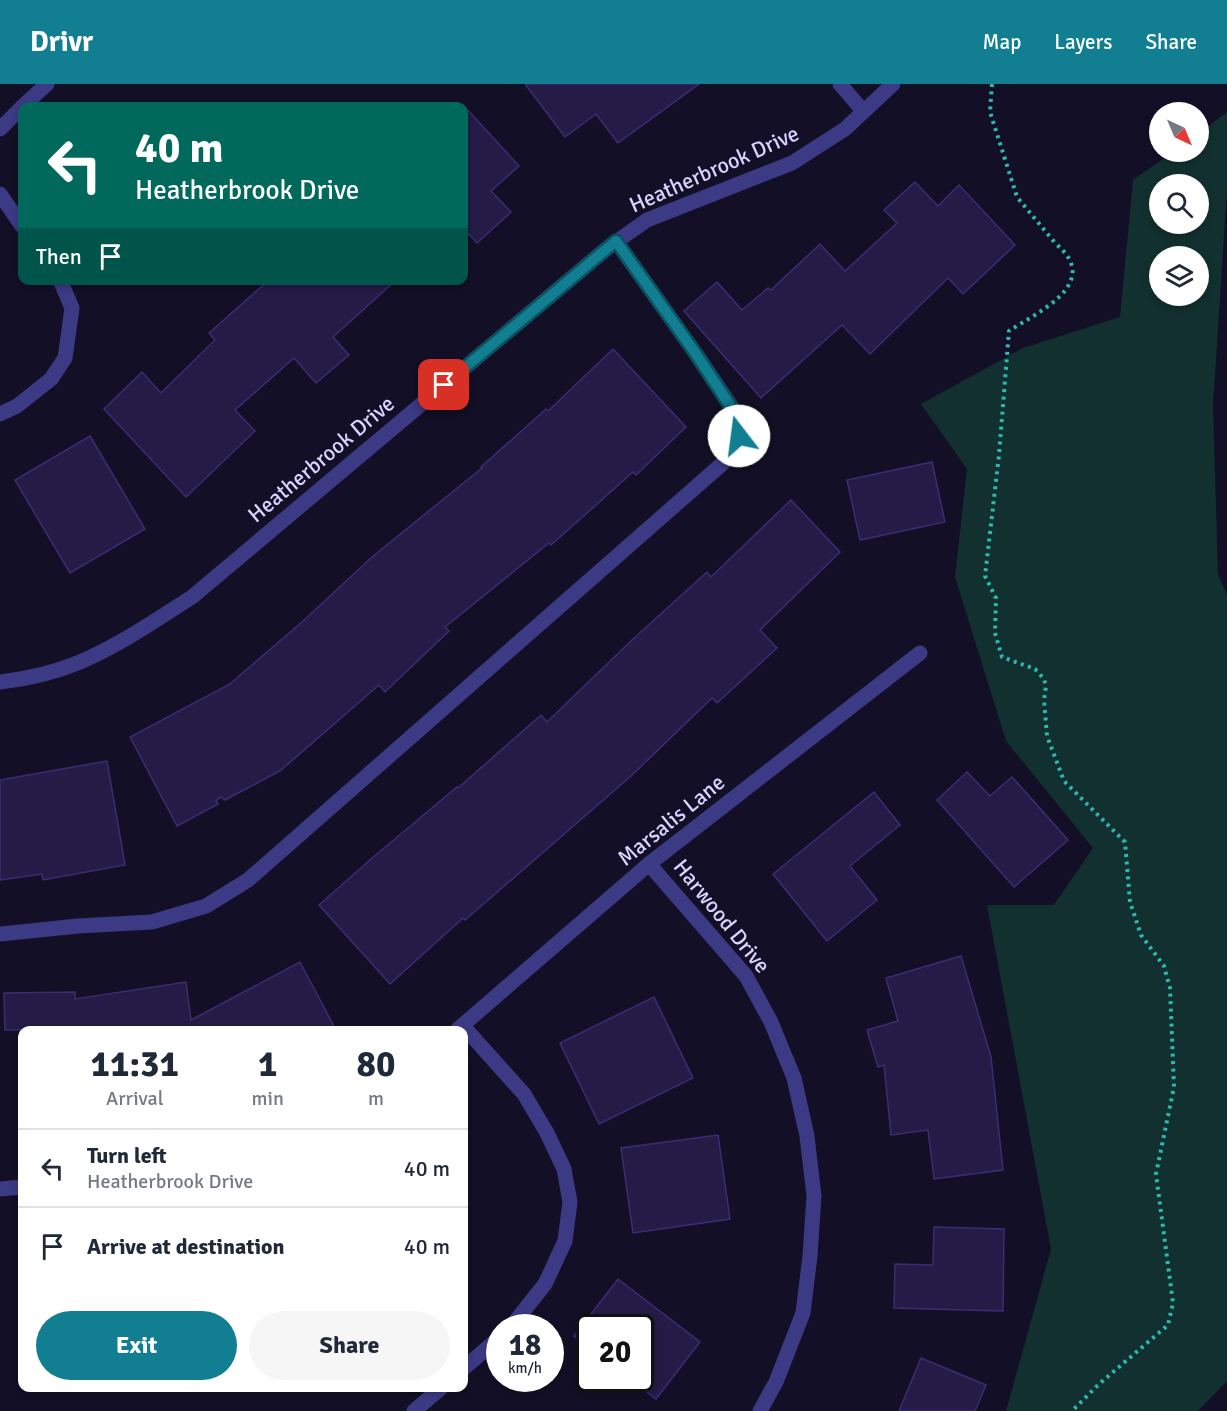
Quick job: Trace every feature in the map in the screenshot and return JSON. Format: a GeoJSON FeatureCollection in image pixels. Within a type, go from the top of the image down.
{"type":"FeatureCollection","features":[{"type":"Feature","properties":{"kind":"street"},"geometry":{"type":"LineString","coordinates":[[28,102],[47,84]]}},
{"type":"Feature","properties":{"kind":"street"},"geometry":{"type":"LineString","coordinates":[[840,84],[863,111]]}},
{"type":"Feature","properties":{"kind":"street","name":"Heatherbrook Drive"},"geometry":{"type":"LineString","coordinates":[[0,682],[22,679],[80,662],[134,634],[192,597],[616,241],[647,220],[792,163],[845,129],[892,84]]}},
{"type":"Feature","properties":{"kind":"street"},"geometry":{"type":"LineString","coordinates":[[0,129],[18,112]]}},
{"type":"Feature","properties":{"kind":"street"},"geometry":{"type":"LineString","coordinates":[[0,194],[18,220]]}},
{"type":"Feature","properties":{"kind":"street"},"geometry":{"type":"LineString","coordinates":[[0,934],[78,926],[152,922],[206,906],[248,880],[722,464],[739,436],[733,410],[616,241]]}},
{"type":"Feature","properties":{"kind":"street"},"geometry":{"type":"LineString","coordinates":[[0,414],[17,406],[51,379],[65,358],[72,308],[62,285]]}},
{"type":"Feature","properties":{"kind":"street","name":"Marsalis Lane"},"geometry":{"type":"LineString","coordinates":[[462,1026],[649,864],[920,653]]}},
{"type":"Feature","properties":{"kind":"street","name":"Harwood Drive"},"geometry":{"type":"LineString","coordinates":[[649,864],[746,976],[771,1022],[794,1078],[807,1136],[814,1196],[803,1313],[776,1382],[760,1411]]}},
{"type":"Feature","properties":{"kind":"street"},"geometry":{"type":"LineString","coordinates":[[468,1036],[524,1094],[542,1123],[564,1169],[570,1202],[565,1241],[545,1284],[521,1314]]}},
{"type":"Feature","properties":{"kind":"street"},"geometry":{"type":"LineString","coordinates":[[0,1189],[18,1187]]}},
{"type":"Feature","properties":{"kind":"street"},"geometry":{"type":"LineString","coordinates":[[468,1365],[486,1349]]}},
{"type":"Feature","properties":{"kind":"street"},"geometry":{"type":"LineString","coordinates":[[414,1411],[436,1392]]}},
{"type":"Feature","properties":{"kind":"path"},"geometry":{"type":"LineString","coordinates":[[992,84],[990,112],[1017,197],[1064,251],[1072,269],[1068,289],[1061,297],[1009,331],[999,455],[985,576],[996,598],[995,633],[1002,657],[1035,669],[1044,679],[1047,736],[1064,781],[1125,842],[1130,902],[1141,934],[1164,966],[1170,988],[1174,1087],[1156,1174],[1173,1303],[1168,1325],[1098,1385],[1072,1411]]}},
{"type":"Feature","properties":{"kind":"green space"},"geometry":{"type":"Polygon","coordinates":[[[1227,112],[1227,189],[1213,406],[1218,574],[1227,595],[1227,1381],[1198,1411],[1006,1411],[1051,1249],[987,905],[1054,905],[1093,848],[1006,741],[955,577],[967,469],[921,404],[1023,348],[1120,317],[1133,180],[1159,162],[1209,162],[1209,126],[1227,112]]]}},
{"type":"Feature","properties":{"kind":"building"},"geometry":{"type":"Polygon","coordinates":[[[525,84],[699,84],[618,143],[596,114],[565,137],[525,84]]]}},
{"type":"Feature","properties":{"kind":"building"},"geometry":{"type":"Polygon","coordinates":[[[468,110],[519,166],[491,191],[511,212],[477,243],[468,233],[468,110]]]}},
{"type":"Feature","properties":{"kind":"building"},"geometry":{"type":"Polygon","coordinates":[[[915,182],[938,206],[959,185],[1015,245],[963,294],[948,278],[870,354],[842,325],[761,398],[684,311],[717,282],[742,310],[768,288],[771,290],[820,244],[845,271],[897,223],[884,210],[915,182]]]}},
{"type":"Feature","properties":{"kind":"building"},"geometry":{"type":"Polygon","coordinates":[[[263,285],[390,285],[333,337],[349,355],[316,383],[294,358],[235,410],[255,431],[186,497],[104,409],[142,372],[161,393],[215,340],[209,333],[263,285]]]}},
{"type":"Feature","properties":{"kind":"building"},"geometry":{"type":"Polygon","coordinates":[[[613,349],[686,427],[636,475],[633,472],[551,545],[549,543],[445,627],[449,631],[385,692],[379,685],[280,771],[225,800],[221,797],[216,801],[218,804],[177,826],[130,737],[230,684],[372,557],[482,468],[546,409],[548,411],[613,349]]]}},
{"type":"Feature","properties":{"kind":"building"},"geometry":{"type":"Polygon","coordinates":[[[90,436],[145,529],[70,573],[15,480],[90,436]]]}},
{"type":"Feature","properties":{"kind":"building"},"geometry":{"type":"Polygon","coordinates":[[[932,462],[945,522],[860,540],[847,480],[932,462]]]}},
{"type":"Feature","properties":{"kind":"building"},"geometry":{"type":"Polygon","coordinates":[[[791,500],[840,552],[760,630],[777,648],[717,703],[712,698],[631,776],[465,920],[463,918],[390,984],[319,905],[541,715],[547,722],[632,640],[707,572],[711,577],[791,500]]]}},
{"type":"Feature","properties":{"kind":"building"},"geometry":{"type":"Polygon","coordinates":[[[107,761],[125,865],[43,880],[42,874],[0,880],[0,780],[107,761]]]}},
{"type":"Feature","properties":{"kind":"building"},"geometry":{"type":"Polygon","coordinates":[[[967,772],[990,796],[1012,777],[1068,840],[1014,887],[937,800],[967,772]]]}},
{"type":"Feature","properties":{"kind":"building"},"geometry":{"type":"Polygon","coordinates":[[[874,792],[900,825],[850,866],[877,900],[827,941],[773,874],[874,792]]]}},
{"type":"Feature","properties":{"kind":"building"},"geometry":{"type":"Polygon","coordinates":[[[961,956],[991,1057],[1003,1170],[934,1179],[928,1130],[891,1135],[884,1065],[878,1067],[867,1030],[898,1021],[886,978],[961,956]]]}},
{"type":"Feature","properties":{"kind":"building"},"geometry":{"type":"Polygon","coordinates":[[[300,962],[334,1026],[18,1026],[18,1030],[5,1030],[4,993],[75,992],[75,999],[186,982],[191,1020],[300,962]]]}},
{"type":"Feature","properties":{"kind":"building"},"geometry":{"type":"Polygon","coordinates":[[[654,997],[693,1078],[599,1124],[560,1043],[654,997]]]}},
{"type":"Feature","properties":{"kind":"building"},"geometry":{"type":"Polygon","coordinates":[[[718,1135],[730,1219],[633,1233],[621,1148],[718,1135]]]}},
{"type":"Feature","properties":{"kind":"building"},"geometry":{"type":"Polygon","coordinates":[[[934,1227],[1004,1229],[1003,1311],[894,1308],[895,1264],[933,1265],[934,1227]]]}},
{"type":"Feature","properties":{"kind":"building"},"geometry":{"type":"Polygon","coordinates":[[[618,1279],[700,1342],[656,1399],[647,1392],[654,1392],[654,1314],[591,1314],[618,1279]]]}},
{"type":"Feature","properties":{"kind":"building"},"geometry":{"type":"Polygon","coordinates":[[[921,1358],[986,1385],[975,1411],[899,1411],[921,1358]]]}},
{"type":"Feature","properties":{"kind":"route"},"geometry":{"type":"LineString","coordinates":[[444,385],[616,241],[733,410],[739,436]]}}]}
